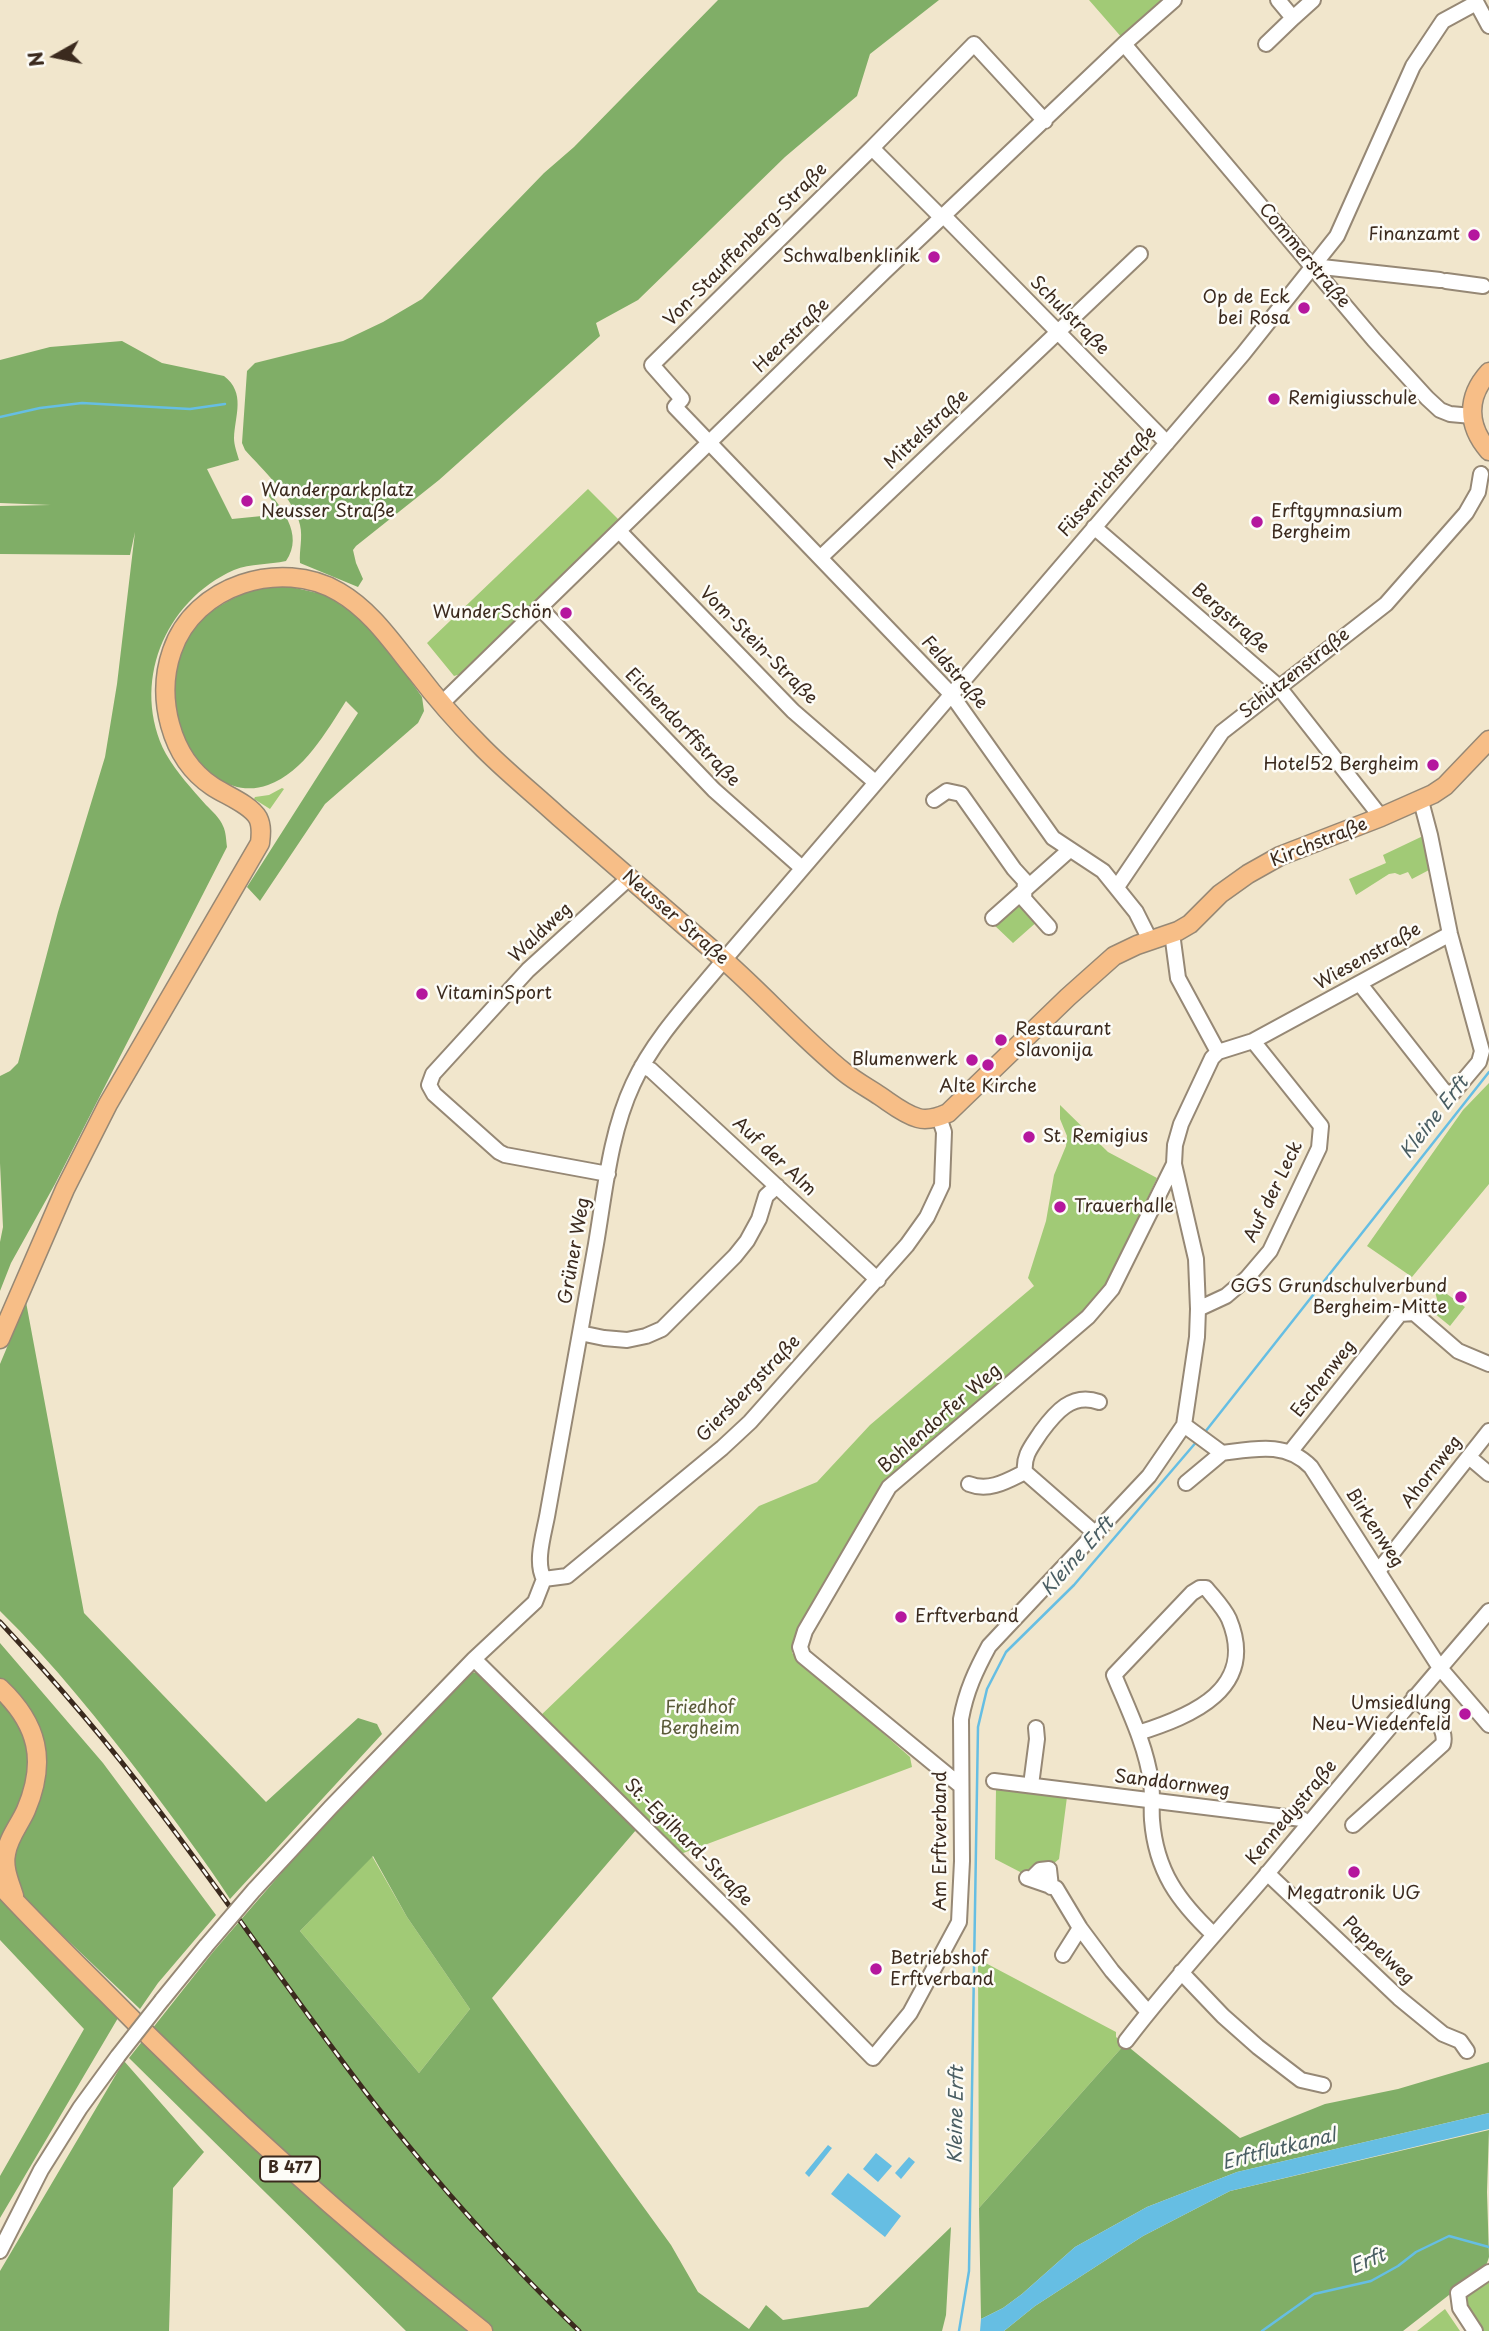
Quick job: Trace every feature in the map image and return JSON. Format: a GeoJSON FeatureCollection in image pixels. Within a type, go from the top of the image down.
{"type":"FeatureCollection","features":[{"type":"Feature","properties":{"kind":"main road"},"geometry":{"type":"LineString","coordinates":[[1489,372],[1475,392],[1472,416],[1477,435],[1489,451]]}},
{"type":"Feature","properties":{"kind":"main road","name":"Neusser Straße"},"geometry":{"type":"LineString","coordinates":[[0,1339],[65,1189],[107,1104],[260,843],[261,828],[256,815],[202,779],[188,763],[169,722],[165,683],[173,648],[182,631],[214,599],[243,583],[275,577],[295,577],[321,583],[340,592],[372,618],[441,704],[480,746],[724,960],[845,1072],[901,1110],[918,1118],[939,1117]]}},
{"type":"Feature","properties":{"kind":"main road","name":"Kirchstraße"},"geometry":{"type":"LineString","coordinates":[[939,1117],[948,1113],[1114,956],[1190,924],[1220,894],[1280,856],[1421,801],[1444,786],[1489,740]]}},
{"type":"Feature","properties":{"kind":"main road"},"geometry":{"type":"LineString","coordinates":[[0,1688],[22,1711],[31,1726],[38,1760],[34,1787],[6,1852],[5,1865],[16,1903]]}},
{"type":"Feature","properties":{"kind":"main road","name":"B 477"},"geometry":{"type":"LineString","coordinates":[[0,1885],[153,2041],[242,2125],[356,2227],[483,2331]]}},
{"type":"Feature","properties":{"kind":"street","name":"Heerstraße"},"geometry":{"type":"LineString","coordinates":[[441,704],[943,217],[1124,44],[1174,0]]}},
{"type":"Feature","properties":{"kind":"street"},"geometry":{"type":"LineString","coordinates":[[1278,0],[1293,18]]}},
{"type":"Feature","properties":{"kind":"street"},"geometry":{"type":"LineString","coordinates":[[1266,44],[1312,0]]}},
{"type":"Feature","properties":{"kind":"street"},"geometry":{"type":"LineString","coordinates":[[1475,1],[1489,26]]}},
{"type":"Feature","properties":{"kind":"street","name":"Füssenichstraße"},"geometry":{"type":"LineString","coordinates":[[724,960],[1243,354],[1337,236],[1413,66],[1444,21],[1475,1]]}},
{"type":"Feature","properties":{"kind":"street"},"geometry":{"type":"LineString","coordinates":[[943,217],[872,148],[974,44],[1045,121]]}},
{"type":"Feature","properties":{"kind":"street","name":"Commerstraße"},"geometry":{"type":"LineString","coordinates":[[1124,44],[1374,340],[1427,398],[1440,410],[1472,416]]}},
{"type":"Feature","properties":{"kind":"street","name":"Von-Stauffenberg-Straße"},"geometry":{"type":"LineString","coordinates":[[709,443],[675,407],[682,399],[652,365],[872,148]]}},
{"type":"Feature","properties":{"kind":"street","name":"Schulstraße"},"geometry":{"type":"LineString","coordinates":[[943,217],[1167,443]]}},
{"type":"Feature","properties":{"kind":"street","name":"Mittelstraße"},"geometry":{"type":"LineString","coordinates":[[821,557],[1140,254]]}},
{"type":"Feature","properties":{"kind":"street"},"geometry":{"type":"LineString","coordinates":[[1313,265],[1483,285]]}},
{"type":"Feature","properties":{"kind":"street","name":"Feldstraße"},"geometry":{"type":"LineString","coordinates":[[709,443],[951,694],[1053,838],[1103,871],[1136,912],[1150,940]]}},
{"type":"Feature","properties":{"kind":"street","name":"Schützenstraße"},"geometry":{"type":"LineString","coordinates":[[1117,887],[1222,732],[1386,604],[1466,513],[1478,492],[1481,474]]}},
{"type":"Feature","properties":{"kind":"street","name":"Bergstraße"},"geometry":{"type":"LineString","coordinates":[[1094,527],[1278,686],[1381,817]]}},
{"type":"Feature","properties":{"kind":"street","name":"Vom-Stein-Straße"},"geometry":{"type":"LineString","coordinates":[[620,532],[793,710],[875,782]]}},
{"type":"Feature","properties":{"kind":"street","name":"Eichendorffstraße"},"geometry":{"type":"LineString","coordinates":[[540,608],[714,790],[802,869]]}},
{"type":"Feature","properties":{"kind":"street"},"geometry":{"type":"LineString","coordinates":[[934,800],[947,791],[961,794],[1014,869],[1026,881],[1024,899],[1049,928]]}},
{"type":"Feature","properties":{"kind":"street","name":"Wiesenstraße"},"geometry":{"type":"LineString","coordinates":[[1218,1052],[1253,1041],[1450,934],[1421,801]]}},
{"type":"Feature","properties":{"kind":"street"},"geometry":{"type":"LineString","coordinates":[[993,918],[1065,854],[1068,848]]}},
{"type":"Feature","properties":{"kind":"street","name":"Waldweg"},"geometry":{"type":"LineString","coordinates":[[608,1174],[499,1152],[434,1094],[429,1085],[433,1074],[528,970],[629,877]]}},
{"type":"Feature","properties":{"kind":"street"},"geometry":{"type":"LineString","coordinates":[[1172,933],[1178,978],[1218,1052],[1205,1068],[1175,1145],[1174,1164],[1196,1259],[1198,1337],[1188,1428],[1217,1449],[1291,1451]]}},
{"type":"Feature","properties":{"kind":"street"},"geometry":{"type":"LineString","coordinates":[[1360,984],[1444,1091],[1452,1094],[1479,1062],[1482,1051],[1450,934]]}},
{"type":"Feature","properties":{"kind":"street","name":"Grüner Weg"},"geometry":{"type":"LineString","coordinates":[[544,1579],[541,1573],[542,1546],[608,1174],[623,1111],[632,1084],[654,1047],[724,960]]}},
{"type":"Feature","properties":{"kind":"street","name":"Auf der Leck"},"geometry":{"type":"LineString","coordinates":[[1198,1309],[1226,1296],[1247,1278],[1270,1251],[1319,1148],[1321,1126],[1253,1041]]}},
{"type":"Feature","properties":{"kind":"street","name":"Auf der Alm"},"geometry":{"type":"LineString","coordinates":[[642,1066],[651,1070],[878,1280]]}},
{"type":"Feature","properties":{"kind":"street","name":"Giersbergstraße"},"geometry":{"type":"LineString","coordinates":[[544,1579],[566,1576],[722,1448],[750,1422],[878,1280],[927,1217],[942,1185],[944,1132],[939,1117]]}},
{"type":"Feature","properties":{"kind":"street","name":"Bohlendorfer Weg"},"geometry":{"type":"LineString","coordinates":[[961,1786],[803,1656],[800,1647],[805,1631],[889,1488],[1088,1317],[1107,1296],[1174,1164]]}},
{"type":"Feature","properties":{"kind":"street"},"geometry":{"type":"LineString","coordinates":[[580,1333],[627,1340],[662,1329],[735,1256],[759,1219],[766,1196],[777,1186]]}},
{"type":"Feature","properties":{"kind":"street","name":"Eschenweg"},"geometry":{"type":"LineString","coordinates":[[1291,1451],[1400,1314],[1413,1313],[1458,1351],[1489,1364]]}},
{"type":"Feature","properties":{"kind":"street"},"geometry":{"type":"LineString","coordinates":[[1025,1472],[1026,1454],[1061,1408],[1079,1400],[1091,1399],[1099,1402]]}},
{"type":"Feature","properties":{"kind":"street","name":"Am Erftverband"},"geometry":{"type":"LineString","coordinates":[[873,2057],[910,2013],[959,1922],[962,1861],[961,1719],[971,1678],[989,1646],[1149,1476],[1188,1428]]}},
{"type":"Feature","properties":{"kind":"street","name":"Ahornweg"},"geometry":{"type":"LineString","coordinates":[[1379,1570],[1489,1431]]}},
{"type":"Feature","properties":{"kind":"street"},"geometry":{"type":"LineString","coordinates":[[1185,1483],[1217,1449]]}},
{"type":"Feature","properties":{"kind":"street","name":"Birkenweg"},"geometry":{"type":"LineString","coordinates":[[1291,1451],[1311,1467],[1440,1668],[1489,1725]]}},
{"type":"Feature","properties":{"kind":"street"},"geometry":{"type":"LineString","coordinates":[[1469,1457],[1489,1474]]}},
{"type":"Feature","properties":{"kind":"street"},"geometry":{"type":"LineString","coordinates":[[969,1484],[987,1488],[1025,1472]]}},
{"type":"Feature","properties":{"kind":"street"},"geometry":{"type":"LineString","coordinates":[[1025,1472],[1096,1534]]}},
{"type":"Feature","properties":{"kind":"street"},"geometry":{"type":"LineString","coordinates":[[0,2251],[41,2170],[80,2108],[162,2000],[254,1889],[474,1659],[535,1602],[544,1579]]}},
{"type":"Feature","properties":{"kind":"street"},"geometry":{"type":"LineString","coordinates":[[1138,1733],[1199,1709],[1223,1689],[1234,1665],[1235,1637],[1228,1616],[1206,1588],[1192,1593],[1114,1675],[1138,1733],[1151,1781],[1152,1819],[1164,1873],[1178,1898],[1214,1935]]}},
{"type":"Feature","properties":{"kind":"street","name":"Kennedystraße"},"geometry":{"type":"LineString","coordinates":[[1126,2041],[1181,1972],[1489,1611]]}},
{"type":"Feature","properties":{"kind":"street","name":"St.-Egilhard-Straße"},"geometry":{"type":"LineString","coordinates":[[474,1659],[873,2057]]}},
{"type":"Feature","properties":{"kind":"street"},"geometry":{"type":"LineString","coordinates":[[1353,1825],[1443,1744],[1445,1737],[1442,1729],[1414,1697]]}},
{"type":"Feature","properties":{"kind":"street"},"geometry":{"type":"LineString","coordinates":[[1031,1785],[1036,1728]]}},
{"type":"Feature","properties":{"kind":"street","name":"Sanddornweg"},"geometry":{"type":"LineString","coordinates":[[994,1781],[1302,1819],[1307,1823]]}},
{"type":"Feature","properties":{"kind":"street","name":"Pappelweg"},"geometry":{"type":"LineString","coordinates":[[1267,1873],[1399,1998],[1443,2034],[1460,2041],[1467,2051]]}},
{"type":"Feature","properties":{"kind":"street"},"geometry":{"type":"LineString","coordinates":[[1029,1878],[1056,1888],[1080,1928],[1112,1971],[1148,2012]]}},
{"type":"Feature","properties":{"kind":"street"},"geometry":{"type":"LineString","coordinates":[[1063,1955],[1080,1928]]}},
{"type":"Feature","properties":{"kind":"street"},"geometry":{"type":"LineString","coordinates":[[1181,1972],[1223,2016],[1258,2047],[1301,2080],[1323,2085]]}},
{"type":"Feature","properties":{"kind":"street"},"geometry":{"type":"LineString","coordinates":[[1475,2331],[1460,2308],[1458,2293],[1489,2272]]}},
{"type":"Feature","properties":{"kind":"green space"},"geometry":{"type":"Polygon","coordinates":[[[718,0],[939,0],[870,54],[857,96],[785,157],[638,300],[596,323],[600,336],[439,480],[356,546],[353,550],[363,579],[358,587],[300,563],[301,530],[297,515],[285,495],[245,450],[242,443],[247,371],[255,363],[343,341],[422,299],[718,0]]]}},
{"type":"Feature","properties":{"kind":"green space"},"geometry":{"type":"Polygon","coordinates":[[[1089,0],[1166,0],[1123,39],[1089,0]]]}},
{"type":"Feature","properties":{"kind":"green space"},"geometry":{"type":"Polygon","coordinates":[[[122,341],[162,363],[224,376],[231,383],[238,405],[234,438],[239,460],[207,469],[232,519],[282,514],[262,487],[264,486],[283,511],[292,531],[293,541],[286,561],[240,568],[210,584],[189,602],[172,624],[160,648],[153,674],[152,701],[156,728],[166,754],[175,768],[222,823],[227,847],[55,1184],[11,1263],[0,1291],[0,1242],[3,1227],[0,1076],[18,1063],[58,912],[105,757],[117,684],[135,532],[130,555],[0,554],[0,506],[51,505],[0,503],[0,360],[50,347],[122,341]]]}},
{"type":"Feature","properties":{"kind":"green space"},"geometry":{"type":"Polygon","coordinates":[[[588,489],[623,524],[468,672],[454,676],[427,643],[588,489]]]}},
{"type":"Feature","properties":{"kind":"green space"},"geometry":{"type":"Polygon","coordinates":[[[287,586],[326,595],[359,617],[380,637],[422,697],[424,711],[418,723],[325,804],[260,901],[247,887],[358,713],[346,701],[313,750],[293,771],[268,785],[249,788],[231,785],[214,776],[199,763],[178,729],[170,692],[183,640],[195,625],[222,604],[242,594],[287,586]]]}},
{"type":"Feature","properties":{"kind":"green space"},"geometry":{"type":"Polygon","coordinates":[[[284,789],[270,809],[254,799],[269,795],[284,789]]]}},
{"type":"Feature","properties":{"kind":"green space"},"geometry":{"type":"Polygon","coordinates":[[[1423,836],[1429,853],[1429,870],[1412,879],[1408,872],[1400,875],[1389,874],[1356,895],[1349,879],[1386,863],[1383,855],[1423,836]]]}},
{"type":"Feature","properties":{"kind":"green space"},"geometry":{"type":"Polygon","coordinates":[[[1017,901],[1039,920],[1013,943],[992,923],[1017,901]]]}},
{"type":"Feature","properties":{"kind":"green space"},"geometry":{"type":"Polygon","coordinates":[[[1489,1083],[1489,1184],[1412,1277],[1367,1246],[1463,1110],[1489,1083]]]}},
{"type":"Feature","properties":{"kind":"green space","name":"Friedhof Bergheim"},"geometry":{"type":"Polygon","coordinates":[[[1060,1105],[1108,1152],[1157,1178],[1110,1279],[1092,1305],[907,1461],[890,1479],[792,1653],[910,1757],[912,1767],[678,1855],[538,1718],[759,1506],[817,1482],[870,1425],[1034,1286],[1028,1278],[1046,1221],[1054,1175],[1066,1146],[1067,1136],[1060,1119],[1060,1105]]]}},
{"type":"Feature","properties":{"kind":"green space"},"geometry":{"type":"Polygon","coordinates":[[[1433,1284],[1465,1307],[1450,1326],[1434,1313],[1438,1303],[1433,1284]]]}},
{"type":"Feature","properties":{"kind":"green space"},"geometry":{"type":"Polygon","coordinates":[[[26,1302],[84,1613],[266,1802],[358,1718],[377,1724],[382,1734],[230,1899],[111,1737],[58,1673],[0,1611],[0,1364],[26,1302]]]}},
{"type":"Feature","properties":{"kind":"green space"},"geometry":{"type":"Polygon","coordinates":[[[0,1643],[103,1763],[216,1915],[158,1983],[140,2009],[0,1876],[0,1643]]]}},
{"type":"Feature","properties":{"kind":"green space"},"geometry":{"type":"Polygon","coordinates":[[[471,1672],[478,1673],[636,1830],[492,1998],[671,2245],[698,2292],[749,2329],[766,2305],[783,2320],[868,2307],[951,2227],[946,2315],[942,2331],[406,2331],[129,2058],[213,1952],[334,1812],[471,1672]],[[373,1856],[300,1931],[419,2073],[470,2009],[407,1917],[373,1856]]]}},
{"type":"Feature","properties":{"kind":"green space"},"geometry":{"type":"Polygon","coordinates":[[[996,1789],[1067,1797],[1059,1859],[1052,1865],[1026,1875],[995,1859],[996,1789]]]}},
{"type":"Feature","properties":{"kind":"green space"},"geometry":{"type":"Polygon","coordinates":[[[372,1856],[407,1917],[470,2009],[419,2073],[300,1931],[372,1856]]]}},
{"type":"Feature","properties":{"kind":"green space"},"geometry":{"type":"Polygon","coordinates":[[[0,1898],[118,2018],[0,2218],[0,2176],[84,2029],[0,1940],[0,1898]]]}},
{"type":"Feature","properties":{"kind":"green space"},"geometry":{"type":"Polygon","coordinates":[[[978,1959],[1116,2032],[1116,2037],[1125,2044],[979,2208],[978,1959]]]}},
{"type":"Feature","properties":{"kind":"green space"},"geometry":{"type":"Polygon","coordinates":[[[1125,2044],[1240,2138],[1325,2104],[1398,2089],[1489,2062],[1489,2113],[1237,2172],[1147,2207],[1075,2247],[1022,2294],[981,2319],[979,2208],[1125,2044]]]}},
{"type":"Feature","properties":{"kind":"green space"},"geometry":{"type":"Polygon","coordinates":[[[124,2061],[204,2152],[173,2188],[169,2331],[0,2331],[0,2271],[124,2061]]]}},
{"type":"Feature","properties":{"kind":"green space"},"geometry":{"type":"Polygon","coordinates":[[[1489,2130],[1489,2257],[1486,2266],[1403,2331],[1004,2331],[1035,2306],[1143,2236],[1230,2191],[1489,2130]]]}},
{"type":"Feature","properties":{"kind":"green space"},"geometry":{"type":"Polygon","coordinates":[[[1489,2278],[1489,2331],[1481,2331],[1468,2314],[1465,2302],[1472,2291],[1489,2278]]]}},
{"type":"Feature","properties":{"kind":"green space"},"geometry":{"type":"Polygon","coordinates":[[[1445,2309],[1460,2331],[1417,2331],[1445,2309]]]}},
{"type":"Feature","properties":{"kind":"water"},"geometry":{"type":"Polygon","coordinates":[[[1489,2113],[1489,2129],[1230,2191],[1143,2236],[1035,2306],[1004,2331],[980,2331],[981,2319],[1022,2294],[1075,2247],[1147,2207],[1237,2172],[1489,2113]]]}},
{"type":"Feature","properties":{"kind":"water"},"geometry":{"type":"Polygon","coordinates":[[[828,2145],[832,2148],[809,2177],[805,2173],[828,2145]]]}},
{"type":"Feature","properties":{"kind":"water"},"geometry":{"type":"Polygon","coordinates":[[[876,2153],[892,2166],[878,2182],[863,2169],[876,2153]]]}},
{"type":"Feature","properties":{"kind":"water"},"geometry":{"type":"Polygon","coordinates":[[[909,2157],[915,2162],[901,2179],[895,2173],[909,2157]]]}},
{"type":"Feature","properties":{"kind":"water"},"geometry":{"type":"Polygon","coordinates":[[[848,2173],[901,2216],[885,2237],[831,2194],[848,2173]]]}},
{"type":"Feature","properties":{"kind":"waterway"},"geometry":{"type":"LineString","coordinates":[[0,417],[40,408],[82,403],[190,409],[225,404]]}},
{"type":"Feature","properties":{"kind":"waterway","name":"Kleine Erft"},"geometry":{"type":"LineString","coordinates":[[1205,1432],[1489,1072]]}},
{"type":"Feature","properties":{"kind":"waterway","name":"Kleine Erft"},"geometry":{"type":"LineString","coordinates":[[959,2331],[969,2271],[978,1727],[987,1689],[1006,1652],[1074,1585],[1198,1440]]}},
{"type":"Feature","properties":{"kind":"waterway","name":"Erft"},"geometry":{"type":"LineString","coordinates":[[1262,2331],[1314,2294],[1371,2281],[1416,2252],[1449,2236],[1489,2247]]}},
{"type":"Feature","properties":{"kind":"railway"},"geometry":{"type":"LineString","coordinates":[[0,1622],[136,1780],[398,2133],[498,2249],[579,2331]]}},
{"type":"Feature","properties":{"kind":"place","name":"Finanzamt"},"geometry":{"type":"Point","coordinates":[1474,235]}},
{"type":"Feature","properties":{"kind":"place","name":"Schwalbenklinik"},"geometry":{"type":"Point","coordinates":[934,257]}},
{"type":"Feature","properties":{"kind":"place","name":"Op de Eck bei Rosa"},"geometry":{"type":"Point","coordinates":[1304,308]}},
{"type":"Feature","properties":{"kind":"place","name":"Remigiusschule"},"geometry":{"type":"Point","coordinates":[1274,399]}},
{"type":"Feature","properties":{"kind":"place","name":"Wanderparkplatz Neusser Straße"},"geometry":{"type":"Point","coordinates":[247,501]}},
{"type":"Feature","properties":{"kind":"place","name":"Erftgymnasium Bergheim"},"geometry":{"type":"Point","coordinates":[1257,522]}},
{"type":"Feature","properties":{"kind":"place","name":"WunderSchön"},"geometry":{"type":"Point","coordinates":[566,613]}},
{"type":"Feature","properties":{"kind":"place","name":"Hotel52 Bergheim"},"geometry":{"type":"Point","coordinates":[1433,765]}},
{"type":"Feature","properties":{"kind":"place","name":"VitaminSport"},"geometry":{"type":"Point","coordinates":[422,994]}},
{"type":"Feature","properties":{"kind":"place","name":"Restaurant Slavonija"},"geometry":{"type":"Point","coordinates":[1001,1040]}},
{"type":"Feature","properties":{"kind":"place","name":"Blumenwerk"},"geometry":{"type":"Point","coordinates":[972,1060]}},
{"type":"Feature","properties":{"kind":"place","name":"Alte Kirche"},"geometry":{"type":"Point","coordinates":[988,1065]}},
{"type":"Feature","properties":{"kind":"place","name":"St. Remigius"},"geometry":{"type":"Point","coordinates":[1029,1137]}},
{"type":"Feature","properties":{"kind":"place","name":"Trauerhalle"},"geometry":{"type":"Point","coordinates":[1060,1207]}},
{"type":"Feature","properties":{"kind":"place","name":"GGS Grundschulverbund Bergheim-Mitte"},"geometry":{"type":"Point","coordinates":[1461,1297]}},
{"type":"Feature","properties":{"kind":"place","name":"Erftverband"},"geometry":{"type":"Point","coordinates":[901,1617]}},
{"type":"Feature","properties":{"kind":"place","name":"Umsiedlung Neu-Wiedenfeld"},"geometry":{"type":"Point","coordinates":[1465,1714]}},
{"type":"Feature","properties":{"kind":"place","name":"Megatronik UG"},"geometry":{"type":"Point","coordinates":[1354,1872]}},
{"type":"Feature","properties":{"kind":"place","name":"Betriebshof Erftverband"},"geometry":{"type":"Point","coordinates":[876,1969]}},
{"type":"Feature","properties":{"kind":"water label","name":"Erftflutkanal"},"geometry":{"type":"Point","coordinates":[1279,2150]}}]}
